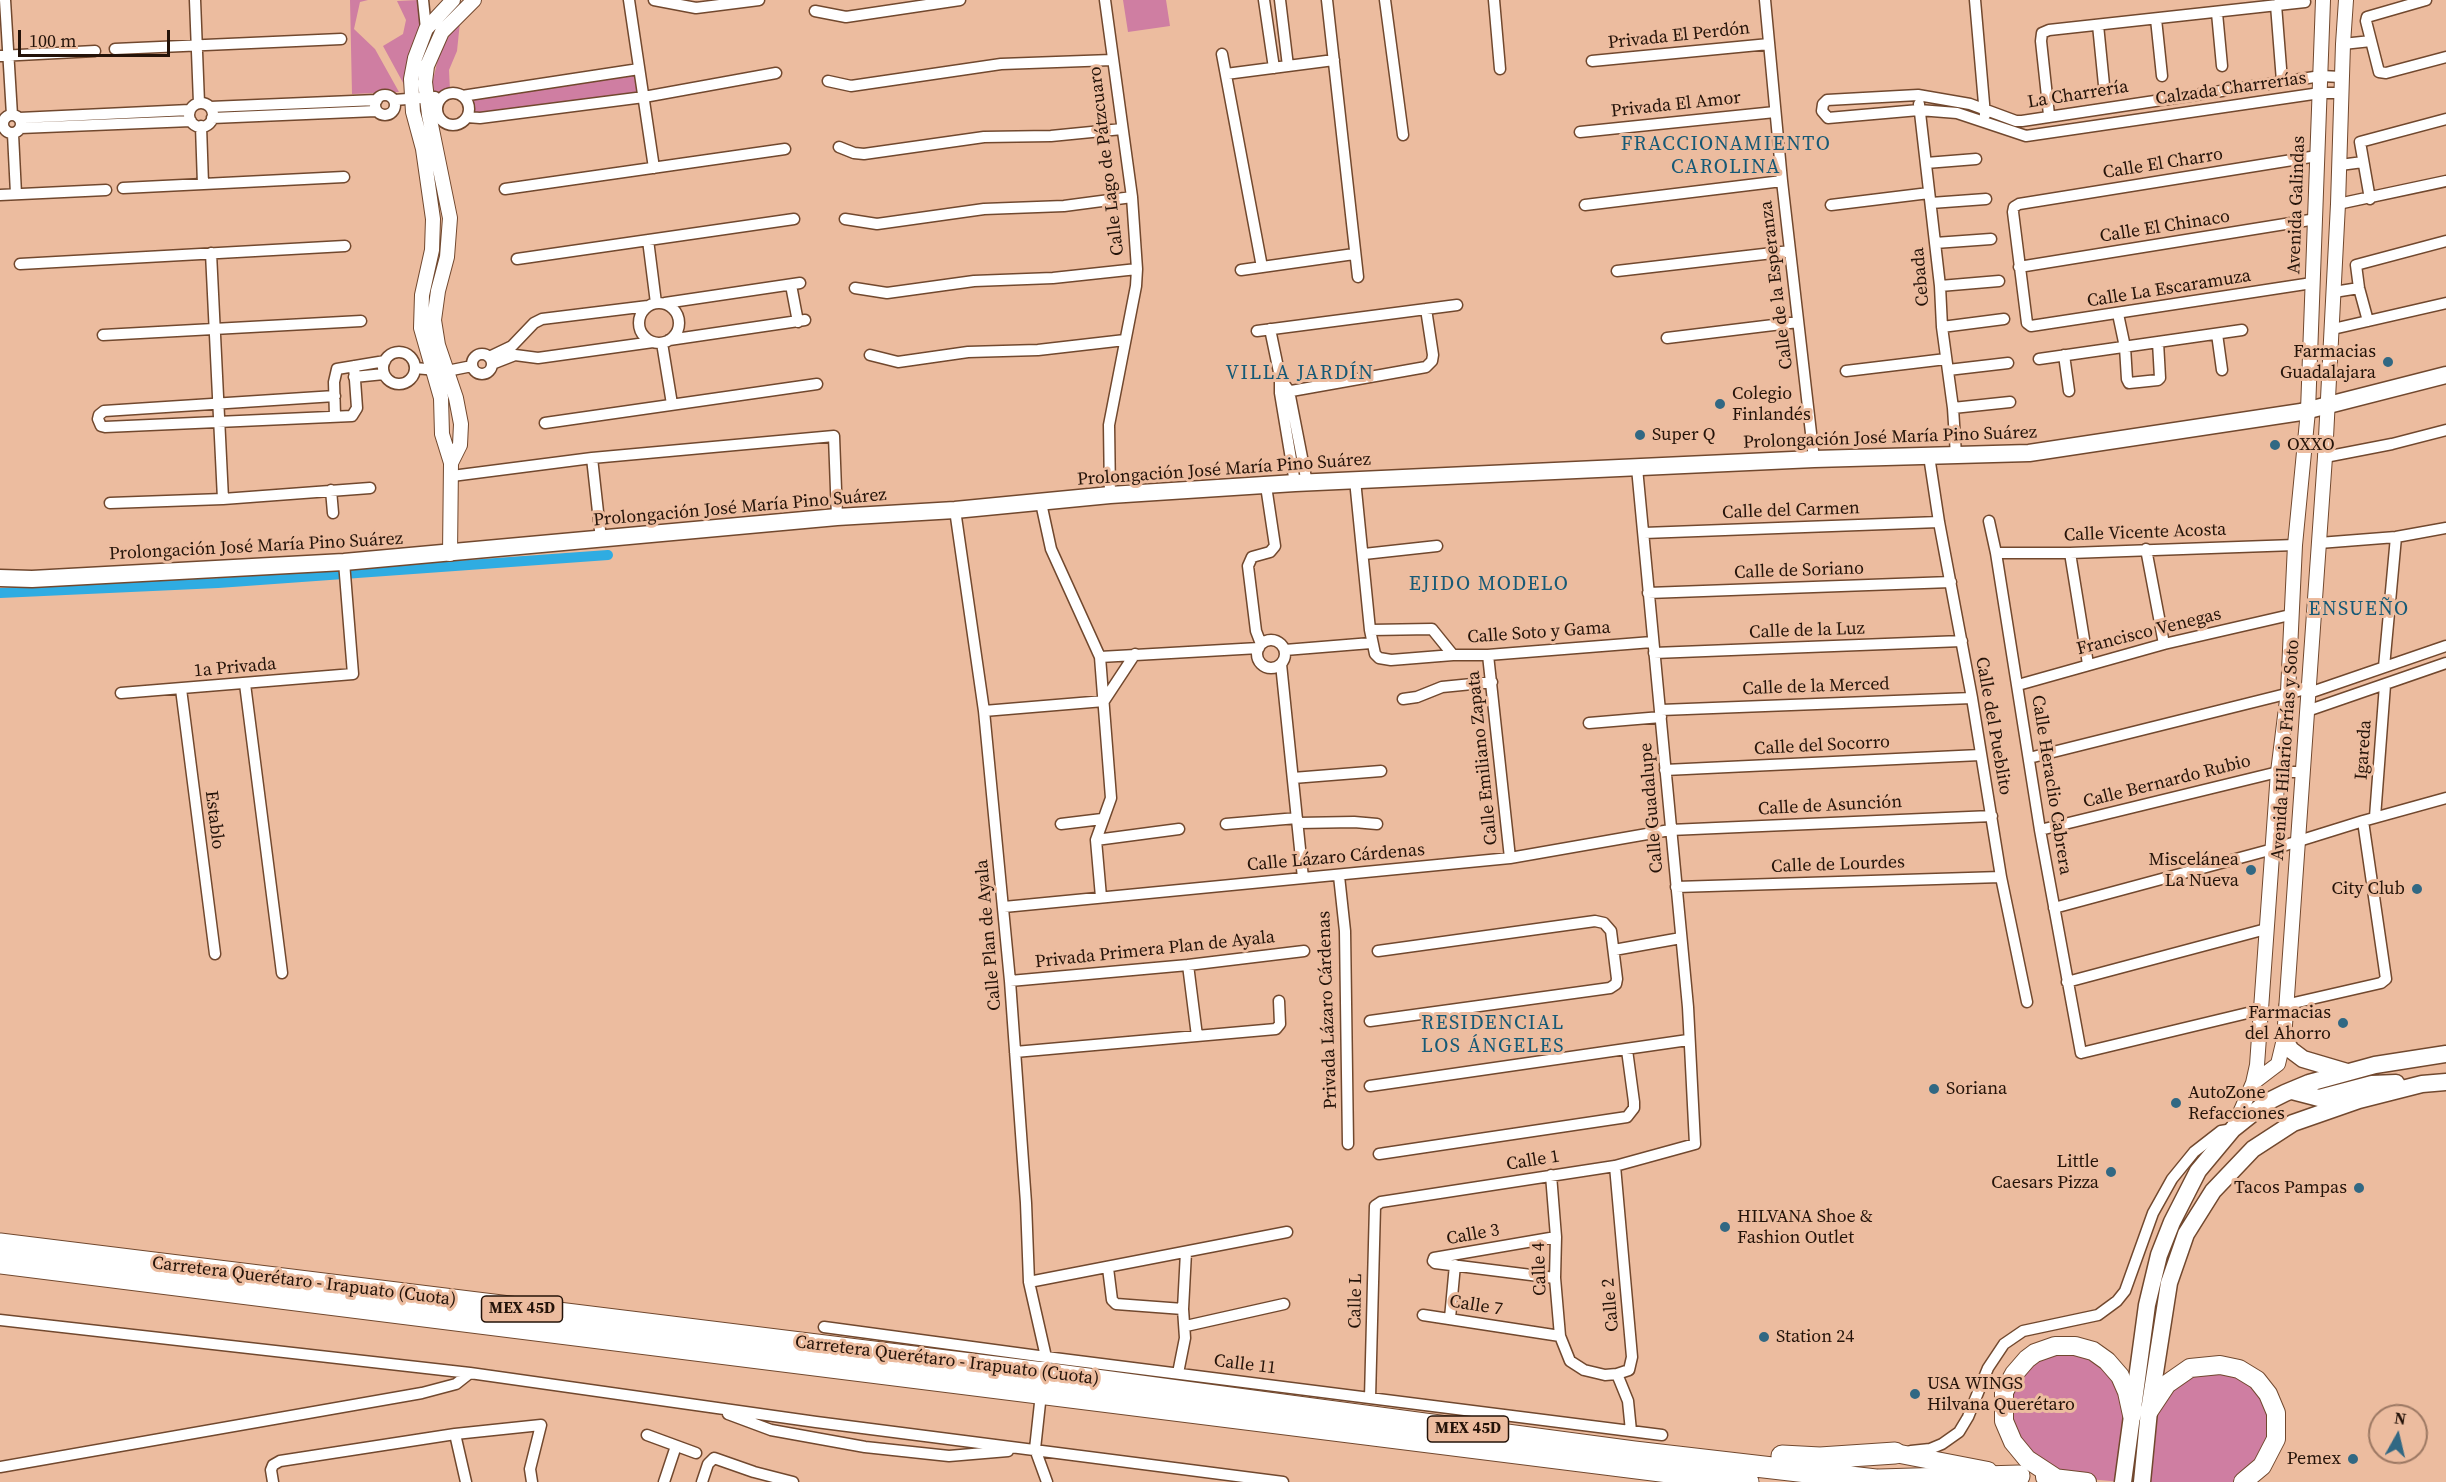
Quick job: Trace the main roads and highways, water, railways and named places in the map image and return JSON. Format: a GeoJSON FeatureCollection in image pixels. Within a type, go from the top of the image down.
{"type":"FeatureCollection","features":[{"type":"Feature","properties":{"kind":"highway","name":"Carretera Querétaro - Irapuato (Cuota)"},"geometry":{"type":"LineString","coordinates":[[0,1245],[1055,1374],[1633,1441],[1884,1481],[2019,1476]]}},
{"type":"Feature","properties":{"kind":"highway","name":"Carretera Querétaro - Irapuato (Cuota)"},"geometry":{"type":"LineString","coordinates":[[0,1263],[1749,1482]]}},
{"type":"Feature","properties":{"kind":"highway"},"geometry":{"type":"LineString","coordinates":[[1633,1441],[1820,1458],[1895,1453]]}},
{"type":"Feature","properties":{"kind":"main road","name":"Prolongación José María Pino Suárez"},"geometry":{"type":"LineString","coordinates":[[0,578],[32,579],[344,562],[837,517],[1041,503],[1110,495],[1301,483],[1814,459],[2029,453],[2308,411],[2446,375]]}},
{"type":"Feature","properties":{"kind":"main road"},"geometry":{"type":"LineString","coordinates":[[2284,1039],[2291,1050],[2303,1059],[2346,1072]]}},
{"type":"Feature","properties":{"kind":"main road"},"geometry":{"type":"LineString","coordinates":[[2142,1482],[2145,1455],[2141,1413],[2147,1305],[2159,1255],[2172,1222],[2198,1171],[2233,1129],[2267,1102],[2346,1072],[2446,1054]]}},
{"type":"Feature","properties":{"kind":"main road"},"geometry":{"type":"LineString","coordinates":[[2292,1091],[2319,1098],[2372,1084],[2446,1082]]}},
{"type":"Feature","properties":{"kind":"main road"},"geometry":{"type":"LineString","coordinates":[[2123,1482],[2127,1455],[2141,1413],[2169,1283],[2186,1234],[2213,1191],[2253,1149],[2293,1123],[2359,1100],[2422,1084]]}},
{"type":"Feature","properties":{"kind":"main road"},"geometry":{"type":"LineString","coordinates":[[2056,1478],[2027,1459],[2013,1442],[2004,1421],[2004,1392],[2013,1374],[2027,1359],[2044,1349],[2066,1345],[2085,1348],[2101,1355],[2120,1376],[2127,1392],[2141,1413]]}},
{"type":"Feature","properties":{"kind":"main road"},"geometry":{"type":"LineString","coordinates":[[2141,1413],[2167,1384],[2190,1368],[2220,1365],[2240,1369],[2257,1380],[2268,1394],[2276,1413],[2276,1439],[2262,1466],[2243,1482]]}},
{"type":"Feature","properties":{"kind":"main road"},"geometry":{"type":"LineString","coordinates":[[1895,1453],[2019,1476],[2087,1482]]}},
{"type":"Feature","properties":{"kind":"waterway"},"geometry":{"type":"LineString","coordinates":[[0,593],[218,583],[608,555]]}},
{"type":"Feature","properties":{"kind":"place","name":"Farmacias Guadalajara"},"geometry":{"type":"Point","coordinates":[2388,362]}},
{"type":"Feature","properties":{"kind":"place","name":"Colegio Finlandés"},"geometry":{"type":"Point","coordinates":[1720,404]}},
{"type":"Feature","properties":{"kind":"place","name":"Super Q"},"geometry":{"type":"Point","coordinates":[1640,435]}},
{"type":"Feature","properties":{"kind":"place","name":"OXXO"},"geometry":{"type":"Point","coordinates":[2275,445]}},
{"type":"Feature","properties":{"kind":"place","name":"Miscelánea La Nueva"},"geometry":{"type":"Point","coordinates":[2251,870]}},
{"type":"Feature","properties":{"kind":"place","name":"City Club"},"geometry":{"type":"Point","coordinates":[2417,889]}},
{"type":"Feature","properties":{"kind":"place","name":"Farmacias del Ahorro"},"geometry":{"type":"Point","coordinates":[2343,1023]}},
{"type":"Feature","properties":{"kind":"place","name":"Soriana"},"geometry":{"type":"Point","coordinates":[1934,1089]}},
{"type":"Feature","properties":{"kind":"place","name":"AutoZone Refacciones"},"geometry":{"type":"Point","coordinates":[2176,1103]}},
{"type":"Feature","properties":{"kind":"place","name":"Little Caesars Pizza"},"geometry":{"type":"Point","coordinates":[2111,1172]}},
{"type":"Feature","properties":{"kind":"place","name":"Tacos Pampas"},"geometry":{"type":"Point","coordinates":[2359,1188]}},
{"type":"Feature","properties":{"kind":"place","name":"HILVANA Shoe & Fashion Outlet"},"geometry":{"type":"Point","coordinates":[1725,1227]}},
{"type":"Feature","properties":{"kind":"place","name":"Station 24"},"geometry":{"type":"Point","coordinates":[1764,1337]}},
{"type":"Feature","properties":{"kind":"place","name":"USA WINGS Hilvana Querétaro"},"geometry":{"type":"Point","coordinates":[1915,1394]}},
{"type":"Feature","properties":{"kind":"place","name":"Pemex"},"geometry":{"type":"Point","coordinates":[2353,1459]}},
{"type":"Feature","properties":{"kind":"district","name":"FRACCIONAMIENTO CAROLINA"},"geometry":{"type":"Point","coordinates":[1726,156]}},
{"type":"Feature","properties":{"kind":"district","name":"VILLA JARDÍN"},"geometry":{"type":"Point","coordinates":[1300,374]}},
{"type":"Feature","properties":{"kind":"district","name":"EJIDO MODELO"},"geometry":{"type":"Point","coordinates":[1489,585]}},
{"type":"Feature","properties":{"kind":"district","name":"ENSUEÑO"},"geometry":{"type":"Point","coordinates":[2359,610]}},
{"type":"Feature","properties":{"kind":"district","name":"RESIDENCIAL LOS ÁNGELES"},"geometry":{"type":"Point","coordinates":[1493,1036]}}]}
